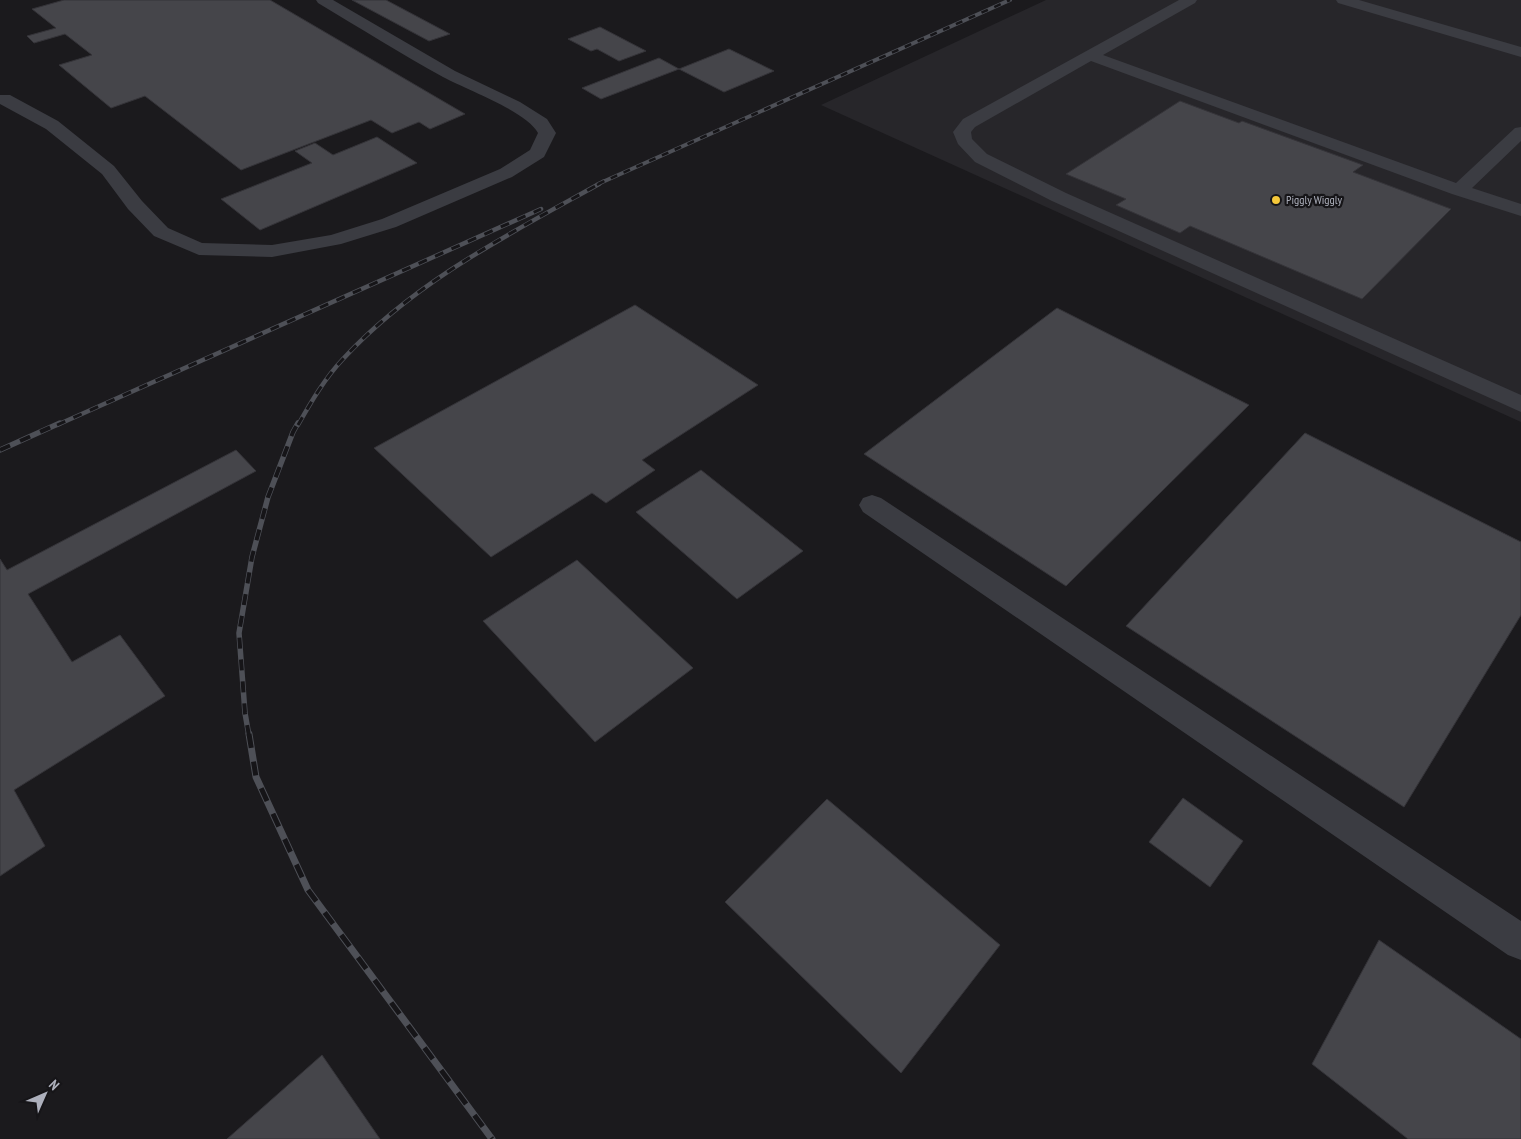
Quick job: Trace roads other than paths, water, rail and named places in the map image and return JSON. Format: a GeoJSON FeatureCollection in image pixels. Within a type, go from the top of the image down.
{"type":"FeatureCollection","features":[{"type":"Feature","properties":{"kind":"lane"},"geometry":{"type":"LineString","coordinates":[[1,98],[52,125],[108,170],[135,205],[161,232],[199,249],[272,252],[334,240],[388,223],[506,173],[538,153],[547,133],[541,123],[514,106],[449,74],[323,0]]}},
{"type":"Feature","properties":{"kind":"lane"},"geometry":{"type":"LineString","coordinates":[[1190,0],[969,123],[962,132],[964,140],[981,158],[1059,197],[1521,404]]}},
{"type":"Feature","properties":{"kind":"lane"},"geometry":{"type":"LineString","coordinates":[[1343,0],[1521,52]]}},
{"type":"Feature","properties":{"kind":"lane"},"geometry":{"type":"LineString","coordinates":[[1089,55],[1459,190],[1521,210]]}},
{"type":"Feature","properties":{"kind":"lane"},"geometry":{"type":"LineString","coordinates":[[1459,190],[1521,132]]}},
{"type":"Feature","properties":{"kind":"lane"},"geometry":{"type":"LineString","coordinates":[[872,505],[1521,942]]}},
{"type":"Feature","properties":{"kind":"railway"},"geometry":{"type":"LineString","coordinates":[[601,182],[1010,0]]}},
{"type":"Feature","properties":{"kind":"railway"},"geometry":{"type":"LineString","coordinates":[[597,185],[601,182]]}},
{"type":"Feature","properties":{"kind":"railway"},"geometry":{"type":"LineString","coordinates":[[298,425],[336,366],[371,331],[400,306],[464,261],[599,184]]}},
{"type":"Feature","properties":{"kind":"railway"},"geometry":{"type":"LineString","coordinates":[[57,425],[541,209]]}},
{"type":"Feature","properties":{"kind":"railway"},"geometry":{"type":"LineString","coordinates":[[0,450],[60,423]]}},
{"type":"Feature","properties":{"kind":"railway"},"geometry":{"type":"LineString","coordinates":[[249,736],[245,713],[239,633],[252,557],[268,497],[298,423]]}},
{"type":"Feature","properties":{"kind":"railway"},"geometry":{"type":"LineString","coordinates":[[249,734],[256,777],[308,890],[492,1139]]}},
{"type":"Feature","properties":{"kind":"place","name":"Piggly Wiggly"},"geometry":{"type":"Point","coordinates":[1276,200]}}]}
